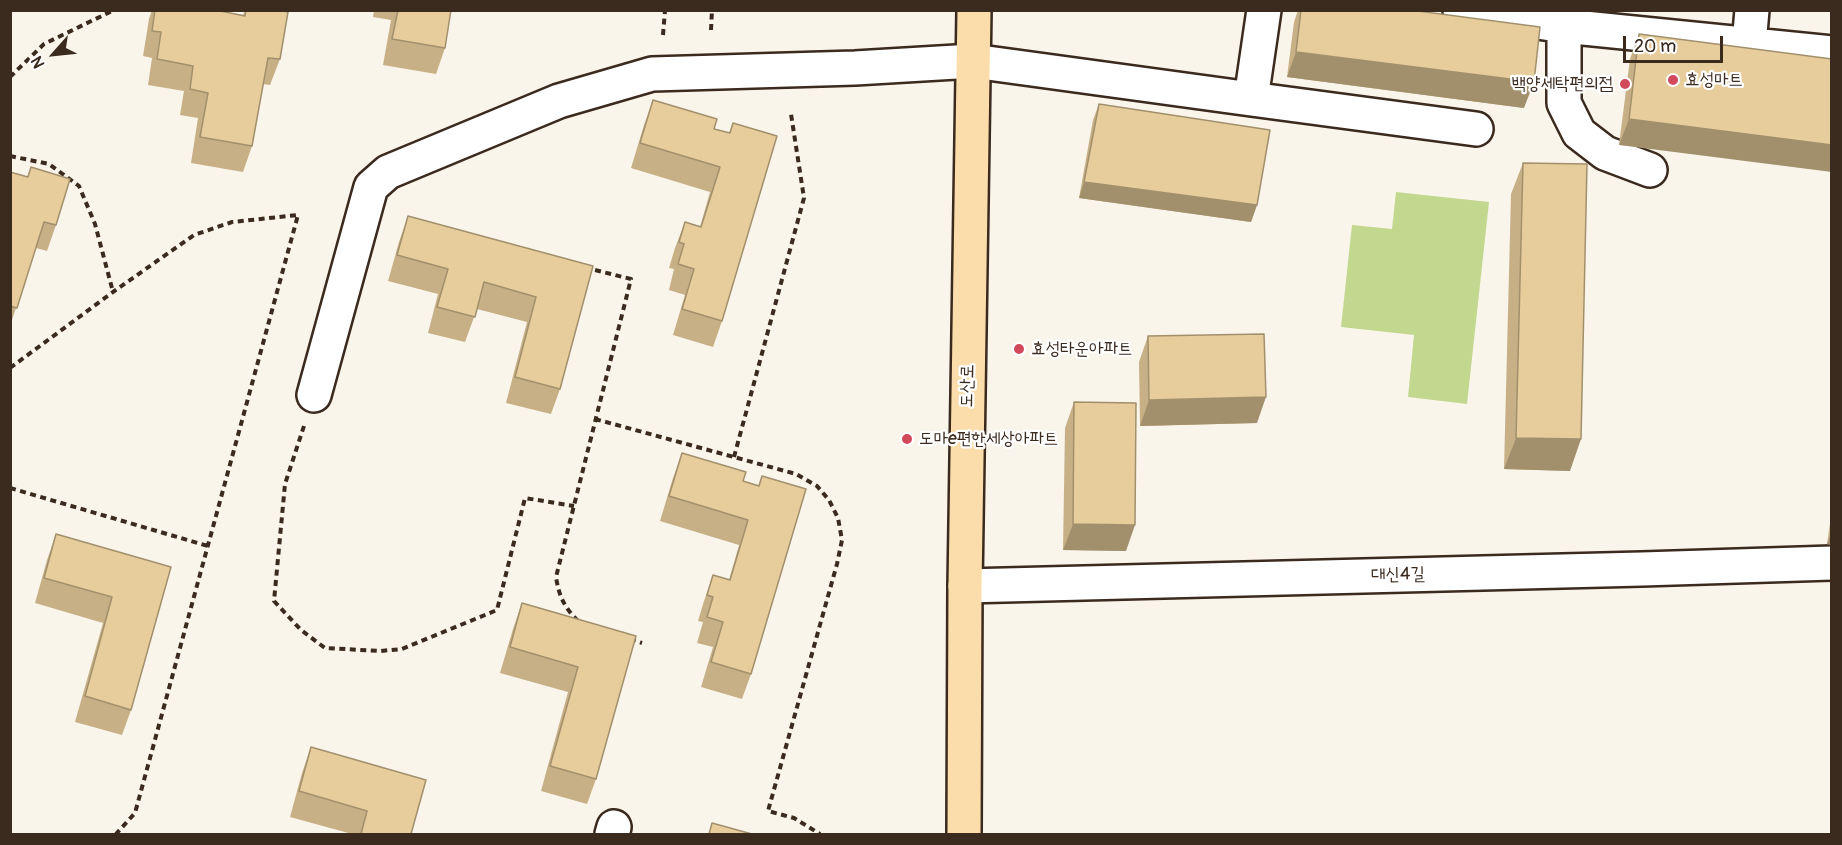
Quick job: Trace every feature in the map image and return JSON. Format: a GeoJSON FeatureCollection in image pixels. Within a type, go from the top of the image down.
{"type":"FeatureCollection","features":[{"type":"Feature","properties":{"kind":"main road","name":"도산로"},"geometry":{"type":"LineString","coordinates":[[964,834],[965,586],[974,10]]}},
{"type":"Feature","properties":{"kind":"street"},"geometry":{"type":"LineString","coordinates":[[1251,99],[1264,10]]}},
{"type":"Feature","properties":{"kind":"street"},"geometry":{"type":"LineString","coordinates":[[1460,10],[1495,13],[1564,26],[1658,23],[1749,44],[1832,53]]}},
{"type":"Feature","properties":{"kind":"street"},"geometry":{"type":"LineString","coordinates":[[1749,44],[1752,10]]}},
{"type":"Feature","properties":{"kind":"street"},"geometry":{"type":"LineString","coordinates":[[1564,26],[1564,103],[1579,133],[1605,153],[1650,170]]}},
{"type":"Feature","properties":{"kind":"street"},"geometry":{"type":"LineString","coordinates":[[314,395],[371,187],[388,172],[560,101],[652,74],[855,68],[973,61],[1476,129]]}},
{"type":"Feature","properties":{"kind":"street","name":"대신4길"},"geometry":{"type":"LineString","coordinates":[[965,586],[1832,562]]}},
{"type":"Feature","properties":{"kind":"path"},"geometry":{"type":"LineString","coordinates":[[10,77],[44,45],[114,10]]}},
{"type":"Feature","properties":{"kind":"path"},"geometry":{"type":"LineString","coordinates":[[663,35],[666,10]]}},
{"type":"Feature","properties":{"kind":"path"},"geometry":{"type":"LineString","coordinates":[[711,30],[712,10]]}},
{"type":"Feature","properties":{"kind":"path"},"geometry":{"type":"LineString","coordinates":[[734,457],[804,198],[791,114]]}},
{"type":"Feature","properties":{"kind":"path"},"geometry":{"type":"LineString","coordinates":[[10,156],[48,164],[79,186],[95,224],[113,292]]}},
{"type":"Feature","properties":{"kind":"path"},"geometry":{"type":"LineString","coordinates":[[10,368],[194,235],[232,222],[298,215],[135,813],[116,834]]}},
{"type":"Feature","properties":{"kind":"path"},"geometry":{"type":"LineString","coordinates":[[585,267],[631,279],[556,577],[558,594],[567,610],[578,621],[587,624]]}},
{"type":"Feature","properties":{"kind":"path"},"geometry":{"type":"LineString","coordinates":[[314,395],[285,484],[274,601],[301,630],[325,648],[380,651],[402,649],[497,610],[525,498],[574,506]]}},
{"type":"Feature","properties":{"kind":"path"},"geometry":{"type":"LineString","coordinates":[[595,419],[796,474],[817,486],[829,500],[838,518],[842,540],[768,811],[794,818],[819,834]]}},
{"type":"Feature","properties":{"kind":"path"},"geometry":{"type":"LineString","coordinates":[[10,488],[208,546]]}},
{"type":"Feature","properties":{"kind":"path"},"geometry":{"type":"LineString","coordinates":[[624,636],[642,643]]}},
{"type":"Feature","properties":{"kind":"green space"},"geometry":{"type":"Polygon","coordinates":[[[1396,192],[1489,202],[1467,404],[1408,397],[1414,335],[1341,327],[1352,225],[1392,229],[1396,192]]]}},
{"type":"Feature","properties":{"kind":"building"},"geometry":{"type":"Polygon","coordinates":[[[155,10],[215,10],[245,16],[246,10],[288,12],[280,59],[268,58],[252,146],[200,137],[208,93],[190,89],[193,66],[157,59],[161,32],[152,31],[155,10]]]}},
{"type":"Feature","properties":{"kind":"building"},"geometry":{"type":"Polygon","coordinates":[[[398,10],[451,10],[445,48],[392,39],[398,10]]]}},
{"type":"Feature","properties":{"kind":"building"},"geometry":{"type":"Polygon","coordinates":[[[1301,10],[1410,10],[1540,27],[1534,82],[1296,52],[1301,10]]]}},
{"type":"Feature","properties":{"kind":"building"},"geometry":{"type":"Polygon","coordinates":[[[1639,34],[1832,59],[1832,145],[1629,119],[1639,34]]]}},
{"type":"Feature","properties":{"kind":"building"},"geometry":{"type":"Polygon","coordinates":[[[653,100],[717,119],[714,129],[730,133],[733,123],[777,136],[722,321],[682,309],[694,269],[678,264],[684,244],[679,242],[685,222],[701,227],[720,167],[640,143],[653,100]]]}},
{"type":"Feature","properties":{"kind":"building"},"geometry":{"type":"Polygon","coordinates":[[[1099,104],[1270,130],[1257,205],[1084,182],[1099,104]]]}},
{"type":"Feature","properties":{"kind":"building"},"geometry":{"type":"Polygon","coordinates":[[[1523,163],[1587,164],[1581,439],[1516,438],[1523,163]]]}},
{"type":"Feature","properties":{"kind":"building"},"geometry":{"type":"Polygon","coordinates":[[[31,167],[70,179],[56,225],[44,222],[17,308],[10,306],[10,172],[28,177],[31,167]]]}},
{"type":"Feature","properties":{"kind":"building"},"geometry":{"type":"Polygon","coordinates":[[[408,216],[593,266],[560,389],[515,377],[536,297],[484,282],[475,317],[437,307],[448,269],[397,255],[408,216]]]}},
{"type":"Feature","properties":{"kind":"building"},"geometry":{"type":"Polygon","coordinates":[[[1264,334],[1266,397],[1149,400],[1148,336],[1264,334]]]}},
{"type":"Feature","properties":{"kind":"building"},"geometry":{"type":"Polygon","coordinates":[[[1074,402],[1136,403],[1135,525],[1073,524],[1074,402]]]}},
{"type":"Feature","properties":{"kind":"building"},"geometry":{"type":"Polygon","coordinates":[[[682,453],[746,472],[743,481],[759,486],[762,476],[806,489],[751,674],[711,662],[723,622],[707,617],[713,597],[707,595],[713,575],[730,580],[748,520],[669,496],[682,453]]]}},
{"type":"Feature","properties":{"kind":"building"},"geometry":{"type":"Polygon","coordinates":[[[56,534],[171,567],[131,710],[85,696],[112,597],[44,578],[56,534]]]}},
{"type":"Feature","properties":{"kind":"building"},"geometry":{"type":"Polygon","coordinates":[[[522,603],[636,636],[596,779],[550,766],[578,667],[510,647],[522,603]]]}},
{"type":"Feature","properties":{"kind":"building"},"geometry":{"type":"Polygon","coordinates":[[[311,747],[426,780],[411,834],[361,834],[367,811],[299,791],[311,747]]]}},
{"type":"Feature","properties":{"kind":"building"},"geometry":{"type":"Polygon","coordinates":[[[712,823],[752,834],[709,834],[712,823]]]}},
{"type":"Feature","properties":{"kind":"place","name":"효성마트"},"geometry":{"type":"Point","coordinates":[1673,80]}},
{"type":"Feature","properties":{"kind":"place","name":"백양세탁편의점"},"geometry":{"type":"Point","coordinates":[1625,84]}},
{"type":"Feature","properties":{"kind":"place","name":"효성타운아파트"},"geometry":{"type":"Point","coordinates":[1019,349]}},
{"type":"Feature","properties":{"kind":"place","name":"도마e편한세상아파트"},"geometry":{"type":"Point","coordinates":[907,439]}}]}
